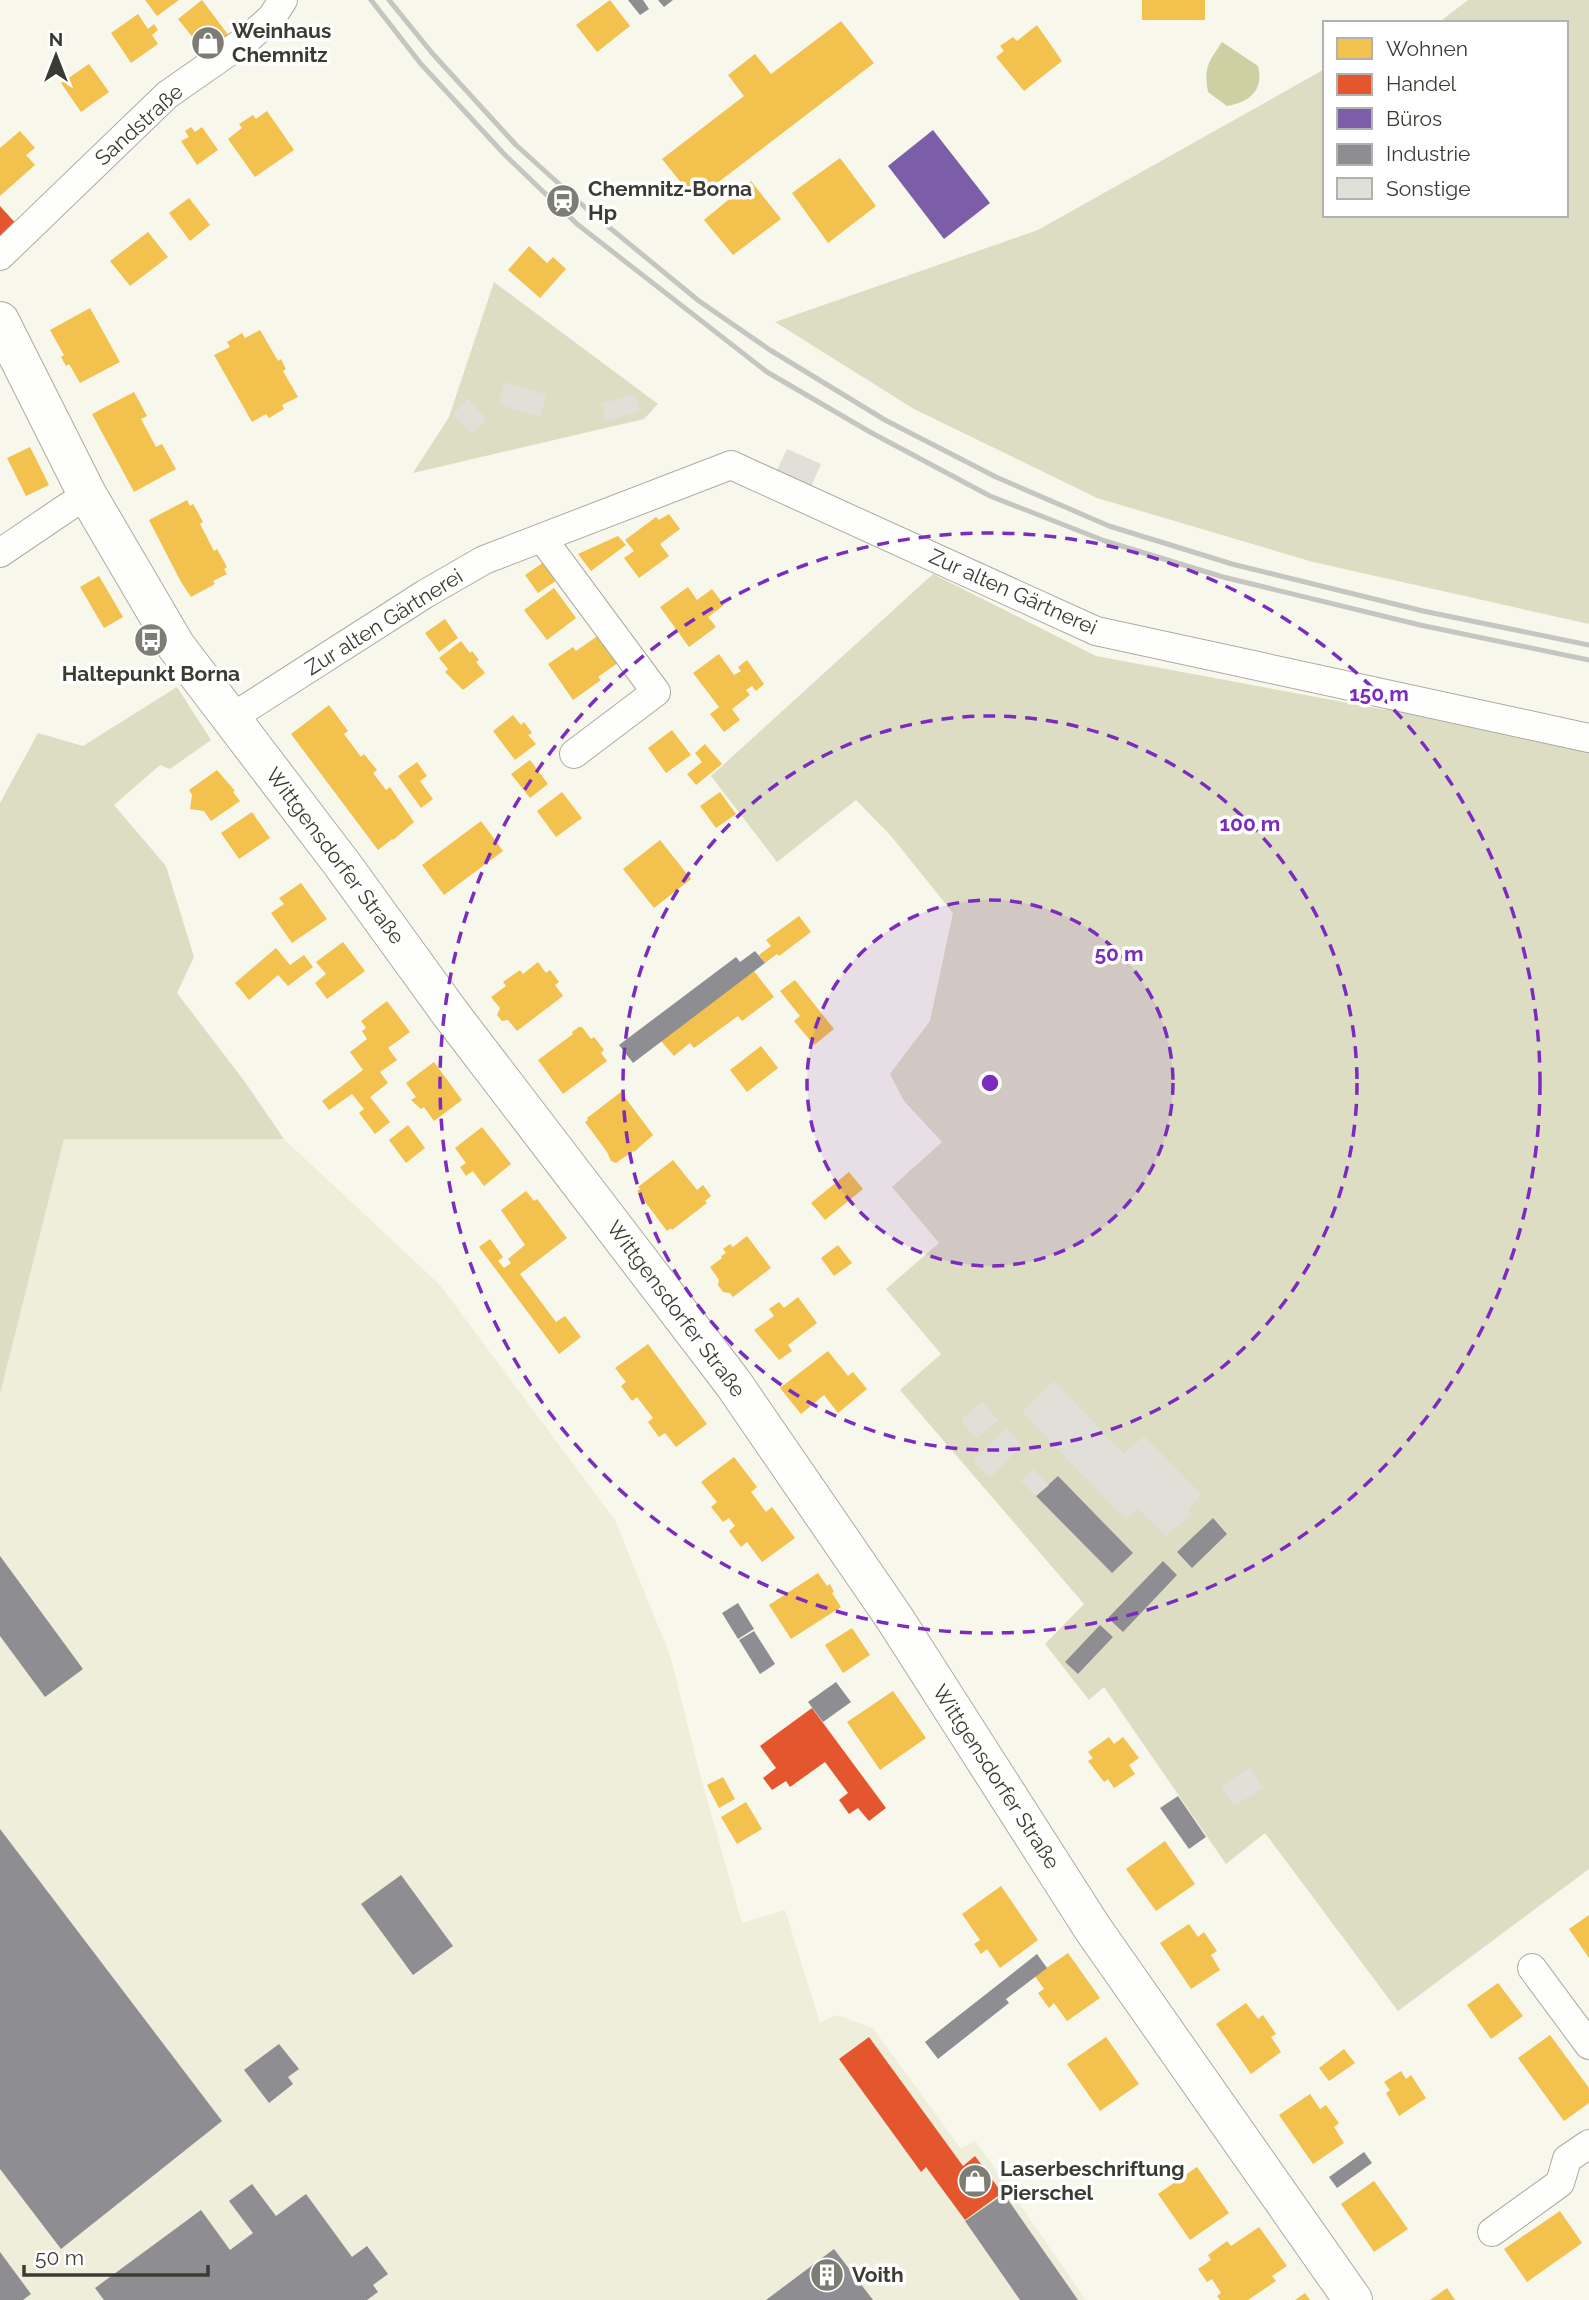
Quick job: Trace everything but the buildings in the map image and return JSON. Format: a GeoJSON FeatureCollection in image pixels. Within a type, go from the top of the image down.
{"type":"FeatureCollection","features":[{"type":"Feature","properties":{"kind":"street","name":"Sandstraße"},"geometry":{"type":"LineString","coordinates":[[0,256],[167,95],[250,37],[272,17],[283,0]]}},
{"type":"Feature","properties":{"kind":"street","name":"Wittgensdorfer Straße"},"geometry":{"type":"LineString","coordinates":[[0,321],[87,494],[173,642],[342,864],[450,1013],[733,1382],[895,1619],[1093,1929],[1353,2300]]}},
{"type":"Feature","properties":{"kind":"street","name":"Zur alten Gärtnerei"},"geometry":{"type":"LineString","coordinates":[[231,718],[425,594],[484,560],[731,465],[1096,631],[1589,738]]}},
{"type":"Feature","properties":{"kind":"street"},"geometry":{"type":"LineString","coordinates":[[0,554],[87,494]]}},
{"type":"Feature","properties":{"kind":"street"},"geometry":{"type":"LineString","coordinates":[[542,538],[656,692],[574,754]]}},
{"type":"Feature","properties":{"kind":"street"},"geometry":{"type":"LineString","coordinates":[[1532,1968],[1589,2045]]}},
{"type":"Feature","properties":{"kind":"street"},"geometry":{"type":"LineString","coordinates":[[1492,2232],[1560,2183],[1567,2159],[1589,2144]]}},
{"type":"Feature","properties":{"kind":"shaded area"},"geometry":{"type":"Polygon","coordinates":[[[1468,0],[1589,0],[1589,624],[1313,562],[1097,498],[914,409],[775,322],[1038,230],[1323,70],[1323,217],[1568,217],[1568,21],[1441,21],[1468,0]]]}},
{"type":"Feature","properties":{"kind":"shaded area"},"geometry":{"type":"Polygon","coordinates":[[[1222,42],[1258,66],[1259,74],[1259,82],[1253,94],[1227,106],[1208,92],[1207,84],[1208,66],[1222,42]]]}},
{"type":"Feature","properties":{"kind":"shaded area"},"geometry":{"type":"Polygon","coordinates":[[[494,282],[658,404],[644,419],[413,473],[449,417],[494,282]]]}},
{"type":"Feature","properties":{"kind":"shaded area"},"geometry":{"type":"Polygon","coordinates":[[[933,574],[1096,656],[1386,710],[1388,686],[1589,723],[1589,1869],[1398,2011],[1265,1833],[1226,1864],[1104,1687],[1089,1700],[1045,1644],[1084,1604],[900,1390],[941,1354],[886,1289],[939,1243],[892,1187],[942,1142],[904,1101],[890,1074],[930,1021],[953,913],[891,836],[856,800],[777,862],[711,776],[933,574]]]}},
{"type":"Feature","properties":{"kind":"shaded area"},"geometry":{"type":"Polygon","coordinates":[[[177,687],[211,740],[170,769],[160,765],[114,805],[166,866],[194,957],[177,993],[245,1082],[284,1139],[64,1139],[0,1394],[0,803],[38,733],[83,746],[177,687]]]}},
{"type":"Feature","properties":{"kind":"shaded area"},"geometry":{"type":"Polygon","coordinates":[[[64,1139],[284,1139],[440,1285],[615,1520],[670,1655],[742,1923],[785,1910],[820,2023],[836,2015],[873,2028],[961,2149],[975,2140],[1086,2300],[0,2300],[0,1393],[64,1139]]]}},
{"type":"Feature","properties":{"kind":"railway"},"geometry":{"type":"LineString","coordinates":[[371,0],[421,64],[505,155],[577,224],[767,372],[870,432],[990,496],[1105,541],[1223,577],[1420,625],[1589,660]]}},
{"type":"Feature","properties":{"kind":"railway"},"geometry":{"type":"LineString","coordinates":[[389,0],[432,53],[516,145],[588,210],[699,301],[770,350],[885,420],[996,477],[1109,526],[1232,564],[1423,611],[1589,645]]}},
{"type":"Feature","properties":{"kind":"place","name":"Weinhaus Chemnitz"},"geometry":{"type":"Point","coordinates":[208,43]}},
{"type":"Feature","properties":{"kind":"place","name":"Chemnitz-Borna Hp"},"geometry":{"type":"Point","coordinates":[563,201]}},
{"type":"Feature","properties":{"kind":"place","name":"Haltepunkt Borna"},"geometry":{"type":"Point","coordinates":[151,640]}},
{"type":"Feature","properties":{"kind":"place","name":"Laserbeschriftung Pierschel"},"geometry":{"type":"Point","coordinates":[975,2181]}},
{"type":"Feature","properties":{"kind":"place","name":"Voith"},"geometry":{"type":"Point","coordinates":[827,2275]}}]}
